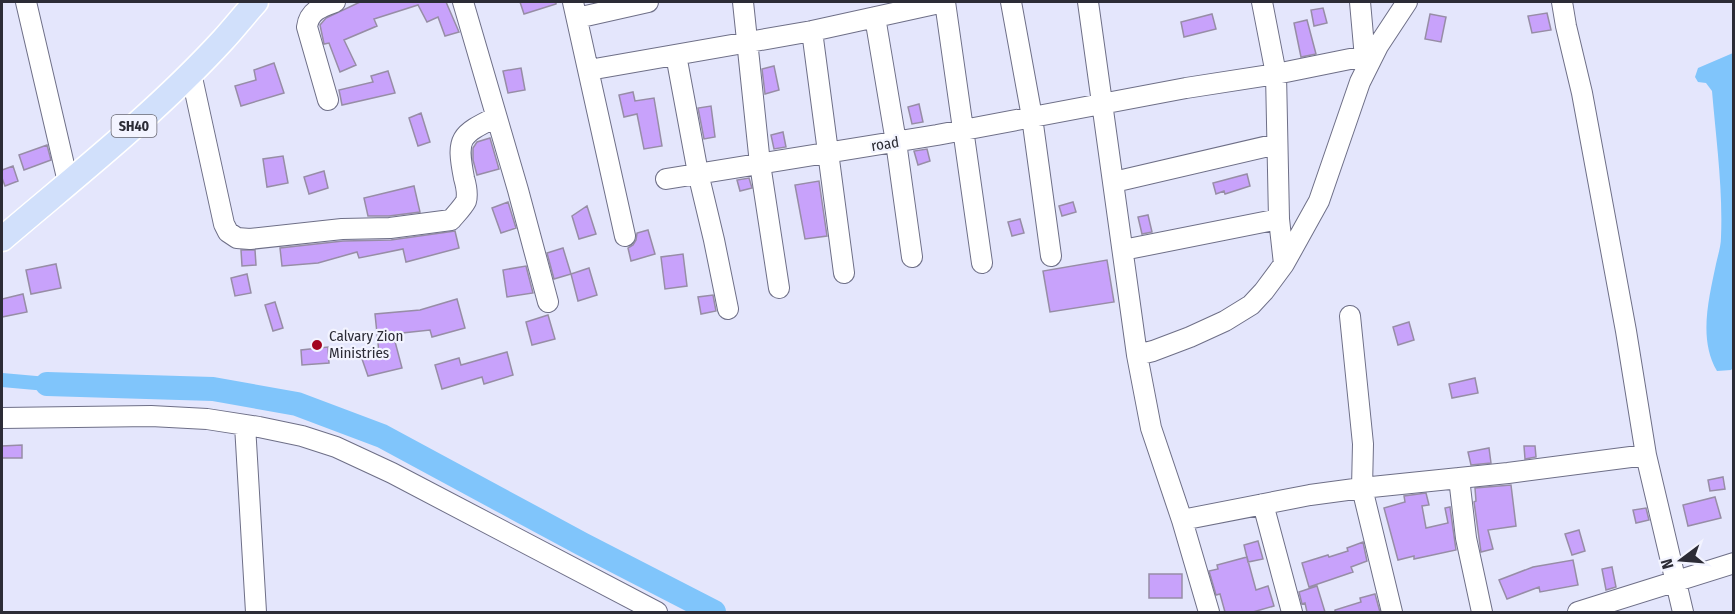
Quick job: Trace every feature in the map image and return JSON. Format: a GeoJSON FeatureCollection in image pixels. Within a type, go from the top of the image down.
{"type":"FeatureCollection","features":[{"type":"Feature","properties":{"kind":"main road","name":"SH40"},"geometry":{"type":"LineString","coordinates":[[2,239],[136,124],[191,73],[256,2]]}},
{"type":"Feature","properties":{"kind":"street"},"geometry":{"type":"LineString","coordinates":[[26,2],[68,182]]}},
{"type":"Feature","properties":{"kind":"street"},"geometry":{"type":"LineString","coordinates":[[328,100],[307,27],[312,13],[335,2]]}},
{"type":"Feature","properties":{"kind":"street"},"geometry":{"type":"LineString","coordinates":[[463,2],[548,302]]}},
{"type":"Feature","properties":{"kind":"street"},"geometry":{"type":"LineString","coordinates":[[625,236],[575,10],[648,2]]}},
{"type":"Feature","properties":{"kind":"street"},"geometry":{"type":"LineString","coordinates":[[743,2],[760,164],[779,288]]}},
{"type":"Feature","properties":{"kind":"street"},"geometry":{"type":"LineString","coordinates":[[589,70],[812,31],[936,2],[964,130],[982,263]]}},
{"type":"Feature","properties":{"kind":"street"},"geometry":{"type":"LineString","coordinates":[[1011,2],[1032,117],[1051,256]]}},
{"type":"Feature","properties":{"kind":"street"},"geometry":{"type":"LineString","coordinates":[[1088,2],[1137,355],[1151,428],[1182,520],[1209,612]]}},
{"type":"Feature","properties":{"kind":"street"},"geometry":{"type":"LineString","coordinates":[[1262,2],[1276,74],[1279,219],[1284,264]]}},
{"type":"Feature","properties":{"kind":"street"},"geometry":{"type":"LineString","coordinates":[[1360,2],[1368,58]]}},
{"type":"Feature","properties":{"kind":"street"},"geometry":{"type":"LineString","coordinates":[[1137,355],[1190,337],[1225,321],[1251,305],[1264,291],[1284,264],[1319,201],[1368,58],[1407,2]]}},
{"type":"Feature","properties":{"kind":"street"},"geometry":{"type":"LineString","coordinates":[[1562,2],[1582,93],[1626,331],[1646,455],[1683,612]]}},
{"type":"Feature","properties":{"kind":"street"},"geometry":{"type":"LineString","coordinates":[[875,16],[912,257]]}},
{"type":"Feature","properties":{"kind":"street"},"geometry":{"type":"LineString","coordinates":[[812,31],[844,273]]}},
{"type":"Feature","properties":{"kind":"street"},"geometry":{"type":"LineString","coordinates":[[676,55],[698,173],[728,309]]}},
{"type":"Feature","properties":{"kind":"street","name":"road"},"geometry":{"type":"LineString","coordinates":[[666,179],[896,142],[1186,88],[1368,58]]}},
{"type":"Feature","properties":{"kind":"street"},"geometry":{"type":"LineString","coordinates":[[191,73],[220,212],[228,232],[237,238],[250,239],[342,229],[390,228],[451,220],[466,200],[467,189],[459,152],[463,141],[471,130],[496,117]]}},
{"type":"Feature","properties":{"kind":"street"},"geometry":{"type":"LineString","coordinates":[[1114,182],[1277,144]]}},
{"type":"Feature","properties":{"kind":"street"},"geometry":{"type":"LineString","coordinates":[[1123,250],[1279,219]]}},
{"type":"Feature","properties":{"kind":"street"},"geometry":{"type":"LineString","coordinates":[[1350,316],[1363,444],[1362,488],[1392,612]]}},
{"type":"Feature","properties":{"kind":"street"},"geometry":{"type":"LineString","coordinates":[[2,418],[207,419],[302,436],[336,447],[392,473],[657,612]]}},
{"type":"Feature","properties":{"kind":"street"},"geometry":{"type":"LineString","coordinates":[[245,425],[256,612]]}},
{"type":"Feature","properties":{"kind":"street"},"geometry":{"type":"LineString","coordinates":[[1182,520],[1362,488],[1508,473],[1646,455]]}},
{"type":"Feature","properties":{"kind":"street"},"geometry":{"type":"LineString","coordinates":[[1459,478],[1466,538],[1482,612]]}},
{"type":"Feature","properties":{"kind":"street"},"geometry":{"type":"LineString","coordinates":[[1263,504],[1292,612]]}},
{"type":"Feature","properties":{"kind":"street"},"geometry":{"type":"LineString","coordinates":[[1578,612],[1734,563]]}},
{"type":"Feature","properties":{"kind":"water"},"geometry":{"type":"Polygon","coordinates":[[[1733,53],[1733,368],[1717,371],[1711,359],[1706,332],[1708,304],[1721,240],[1719,164],[1712,91],[1706,83],[1698,82],[1695,77],[1698,68],[1733,53]]]}},
{"type":"Feature","properties":{"kind":"building"},"geometry":{"type":"Polygon","coordinates":[[[360,2],[446,2],[459,32],[445,36],[438,17],[427,22],[418,5],[374,19],[377,26],[344,40],[356,65],[340,72],[329,43],[324,44],[320,25],[326,18],[360,2]]]}},
{"type":"Feature","properties":{"kind":"building"},"geometry":{"type":"Polygon","coordinates":[[[520,2],[556,2],[556,4],[524,14],[520,2]]]}},
{"type":"Feature","properties":{"kind":"building"},"geometry":{"type":"Polygon","coordinates":[[[1323,8],[1327,23],[1314,26],[1311,10],[1323,8]]]}},
{"type":"Feature","properties":{"kind":"building"},"geometry":{"type":"Polygon","coordinates":[[[1547,13],[1551,30],[1532,33],[1528,16],[1547,13]]]}},
{"type":"Feature","properties":{"kind":"building"},"geometry":{"type":"Polygon","coordinates":[[[1212,14],[1216,29],[1184,37],[1181,22],[1212,14]]]}},
{"type":"Feature","properties":{"kind":"building"},"geometry":{"type":"Polygon","coordinates":[[[1430,14],[1446,17],[1441,42],[1425,39],[1430,14]]]}},
{"type":"Feature","properties":{"kind":"building"},"geometry":{"type":"Polygon","coordinates":[[[1307,20],[1316,54],[1301,57],[1294,23],[1307,20]]]}},
{"type":"Feature","properties":{"kind":"building"},"geometry":{"type":"Polygon","coordinates":[[[274,63],[284,93],[241,106],[235,86],[256,80],[254,70],[274,63]]]}},
{"type":"Feature","properties":{"kind":"building"},"geometry":{"type":"Polygon","coordinates":[[[774,66],[779,90],[765,94],[762,69],[774,66]]]}},
{"type":"Feature","properties":{"kind":"building"},"geometry":{"type":"Polygon","coordinates":[[[521,68],[525,90],[508,93],[503,71],[521,68]]]}},
{"type":"Feature","properties":{"kind":"building"},"geometry":{"type":"Polygon","coordinates":[[[388,71],[395,93],[342,105],[339,90],[373,82],[371,76],[388,71]]]}},
{"type":"Feature","properties":{"kind":"building"},"geometry":{"type":"Polygon","coordinates":[[[633,92],[635,101],[654,98],[662,146],[644,149],[637,114],[624,117],[619,95],[633,92]]]}},
{"type":"Feature","properties":{"kind":"building"},"geometry":{"type":"Polygon","coordinates":[[[919,104],[923,122],[912,124],[908,107],[919,104]]]}},
{"type":"Feature","properties":{"kind":"building"},"geometry":{"type":"Polygon","coordinates":[[[711,106],[715,137],[704,139],[698,108],[711,106]]]}},
{"type":"Feature","properties":{"kind":"building"},"geometry":{"type":"Polygon","coordinates":[[[421,113],[430,142],[418,146],[409,118],[421,113]]]}},
{"type":"Feature","properties":{"kind":"building"},"geometry":{"type":"Polygon","coordinates":[[[783,132],[786,147],[774,149],[771,135],[783,132]]]}},
{"type":"Feature","properties":{"kind":"building"},"geometry":{"type":"Polygon","coordinates":[[[490,138],[499,169],[477,175],[473,148],[477,142],[490,138]]]}},
{"type":"Feature","properties":{"kind":"building"},"geometry":{"type":"Polygon","coordinates":[[[47,145],[51,160],[24,170],[19,155],[47,145]]]}},
{"type":"Feature","properties":{"kind":"building"},"geometry":{"type":"Polygon","coordinates":[[[927,149],[930,161],[918,165],[914,151],[927,149]]]}},
{"type":"Feature","properties":{"kind":"building"},"geometry":{"type":"Polygon","coordinates":[[[283,156],[288,183],[267,187],[263,159],[283,156]]]}},
{"type":"Feature","properties":{"kind":"building"},"geometry":{"type":"Polygon","coordinates":[[[13,166],[18,181],[5,186],[2,170],[13,166]]]}},
{"type":"Feature","properties":{"kind":"building"},"geometry":{"type":"Polygon","coordinates":[[[324,171],[328,188],[309,194],[304,177],[324,171]]]}},
{"type":"Feature","properties":{"kind":"building"},"geometry":{"type":"Polygon","coordinates":[[[1247,174],[1250,186],[1225,194],[1224,191],[1216,194],[1213,183],[1247,174]]]}},
{"type":"Feature","properties":{"kind":"building"},"geometry":{"type":"Polygon","coordinates":[[[749,178],[752,188],[740,191],[737,180],[749,178]]]}},
{"type":"Feature","properties":{"kind":"building"},"geometry":{"type":"Polygon","coordinates":[[[819,181],[827,236],[805,239],[795,185],[819,181]]]}},
{"type":"Feature","properties":{"kind":"building"},"geometry":{"type":"Polygon","coordinates":[[[414,186],[420,212],[368,216],[364,198],[414,186]]]}},
{"type":"Feature","properties":{"kind":"building"},"geometry":{"type":"Polygon","coordinates":[[[508,202],[516,228],[501,233],[492,208],[508,202]]]}},
{"type":"Feature","properties":{"kind":"building"},"geometry":{"type":"Polygon","coordinates":[[[1073,202],[1076,212],[1062,216],[1059,206],[1073,202]]]}},
{"type":"Feature","properties":{"kind":"building"},"geometry":{"type":"Polygon","coordinates":[[[587,206],[596,234],[579,239],[572,216],[587,206]]]}},
{"type":"Feature","properties":{"kind":"building"},"geometry":{"type":"Polygon","coordinates":[[[1148,215],[1152,232],[1142,234],[1138,217],[1148,215]]]}},
{"type":"Feature","properties":{"kind":"building"},"geometry":{"type":"Polygon","coordinates":[[[1020,219],[1024,233],[1012,236],[1008,222],[1020,219]]]}},
{"type":"Feature","properties":{"kind":"building"},"geometry":{"type":"Polygon","coordinates":[[[648,230],[655,254],[631,261],[628,248],[636,240],[637,233],[648,230]]]}},
{"type":"Feature","properties":{"kind":"building"},"geometry":{"type":"Polygon","coordinates":[[[455,231],[459,248],[406,262],[403,249],[359,258],[357,252],[318,263],[282,266],[280,248],[343,241],[391,240],[455,231]]]}},
{"type":"Feature","properties":{"kind":"building"},"geometry":{"type":"Polygon","coordinates":[[[563,248],[571,274],[554,279],[547,253],[563,248]]]}},
{"type":"Feature","properties":{"kind":"building"},"geometry":{"type":"Polygon","coordinates":[[[241,250],[255,250],[256,265],[242,266],[241,250]]]}},
{"type":"Feature","properties":{"kind":"building"},"geometry":{"type":"Polygon","coordinates":[[[683,254],[687,286],[665,289],[661,257],[683,254]]]}},
{"type":"Feature","properties":{"kind":"building"},"geometry":{"type":"Polygon","coordinates":[[[1107,260],[1114,302],[1050,312],[1043,271],[1107,260]]]}},
{"type":"Feature","properties":{"kind":"building"},"geometry":{"type":"Polygon","coordinates":[[[56,264],[61,288],[31,294],[26,270],[56,264]]]}},
{"type":"Feature","properties":{"kind":"building"},"geometry":{"type":"Polygon","coordinates":[[[526,266],[533,293],[507,297],[503,270],[526,266]]]}},
{"type":"Feature","properties":{"kind":"building"},"geometry":{"type":"Polygon","coordinates":[[[589,268],[597,295],[578,301],[571,274],[589,268]]]}},
{"type":"Feature","properties":{"kind":"building"},"geometry":{"type":"Polygon","coordinates":[[[247,274],[251,293],[235,296],[231,278],[247,274]]]}},
{"type":"Feature","properties":{"kind":"building"},"geometry":{"type":"Polygon","coordinates":[[[23,294],[27,312],[2,317],[2,299],[23,294]]]}},
{"type":"Feature","properties":{"kind":"building"},"geometry":{"type":"Polygon","coordinates":[[[713,295],[716,311],[701,314],[698,297],[713,295]]]}},
{"type":"Feature","properties":{"kind":"building"},"geometry":{"type":"Polygon","coordinates":[[[457,299],[465,328],[432,337],[430,330],[393,334],[402,368],[368,376],[362,359],[379,353],[375,314],[420,310],[457,299]]]}},
{"type":"Feature","properties":{"kind":"building"},"geometry":{"type":"Polygon","coordinates":[[[275,302],[283,328],[273,331],[265,305],[275,302]]]}},
{"type":"Feature","properties":{"kind":"building"},"geometry":{"type":"Polygon","coordinates":[[[548,315],[555,339],[532,345],[526,322],[548,315]]]}},
{"type":"Feature","properties":{"kind":"building"},"geometry":{"type":"Polygon","coordinates":[[[1409,322],[1414,340],[1398,345],[1393,327],[1409,322]]]}},
{"type":"Feature","properties":{"kind":"building"},"geometry":{"type":"Polygon","coordinates":[[[328,347],[329,363],[302,365],[301,350],[328,347]]]}},
{"type":"Feature","properties":{"kind":"building"},"geometry":{"type":"Polygon","coordinates":[[[507,352],[513,375],[484,384],[482,377],[442,389],[435,365],[459,358],[461,365],[507,352]]]}},
{"type":"Feature","properties":{"kind":"building"},"geometry":{"type":"Polygon","coordinates":[[[1475,378],[1478,393],[1452,398],[1449,384],[1475,378]]]}},
{"type":"Feature","properties":{"kind":"building"},"geometry":{"type":"Polygon","coordinates":[[[22,445],[22,458],[2,458],[2,446],[22,445]]]}},
{"type":"Feature","properties":{"kind":"building"},"geometry":{"type":"Polygon","coordinates":[[[1524,446],[1535,446],[1536,457],[1525,459],[1524,446]]]}},
{"type":"Feature","properties":{"kind":"building"},"geometry":{"type":"Polygon","coordinates":[[[1489,448],[1491,463],[1471,465],[1468,452],[1489,448]]]}},
{"type":"Feature","properties":{"kind":"building"},"geometry":{"type":"Polygon","coordinates":[[[1723,477],[1725,489],[1710,491],[1708,480],[1723,477]]]}},
{"type":"Feature","properties":{"kind":"building"},"geometry":{"type":"Polygon","coordinates":[[[1511,485],[1516,526],[1488,530],[1493,549],[1481,552],[1474,502],[1476,501],[1475,488],[1511,485]]]}},
{"type":"Feature","properties":{"kind":"building"},"geometry":{"type":"Polygon","coordinates":[[[1426,493],[1429,505],[1422,506],[1426,528],[1448,523],[1445,508],[1450,507],[1456,550],[1398,560],[1384,508],[1405,502],[1404,496],[1426,493]]]}},
{"type":"Feature","properties":{"kind":"building"},"geometry":{"type":"Polygon","coordinates":[[[1715,497],[1721,518],[1688,526],[1683,505],[1715,497]]]}},
{"type":"Feature","properties":{"kind":"building"},"geometry":{"type":"Polygon","coordinates":[[[1646,508],[1649,520],[1636,523],[1633,510],[1646,508]]]}},
{"type":"Feature","properties":{"kind":"building"},"geometry":{"type":"Polygon","coordinates":[[[1579,530],[1585,551],[1572,555],[1565,534],[1579,530]]]}},
{"type":"Feature","properties":{"kind":"building"},"geometry":{"type":"Polygon","coordinates":[[[1258,541],[1263,559],[1248,562],[1244,545],[1258,541]]]}},
{"type":"Feature","properties":{"kind":"building"},"geometry":{"type":"Polygon","coordinates":[[[1363,542],[1367,561],[1351,567],[1353,572],[1309,587],[1302,563],[1348,551],[1347,548],[1363,542]]]}},
{"type":"Feature","properties":{"kind":"building"},"geometry":{"type":"Polygon","coordinates":[[[1247,557],[1256,590],[1268,586],[1274,606],[1253,612],[1225,612],[1220,594],[1216,595],[1209,571],[1218,569],[1217,565],[1247,557]]]}},
{"type":"Feature","properties":{"kind":"building"},"geometry":{"type":"Polygon","coordinates":[[[1573,560],[1578,585],[1540,592],[1539,587],[1507,599],[1499,580],[1533,567],[1573,560]]]}},
{"type":"Feature","properties":{"kind":"building"},"geometry":{"type":"Polygon","coordinates":[[[1612,567],[1616,587],[1606,590],[1602,569],[1612,567]]]}},
{"type":"Feature","properties":{"kind":"building"},"geometry":{"type":"Polygon","coordinates":[[[1149,574],[1182,574],[1182,598],[1149,598],[1149,574]]]}},
{"type":"Feature","properties":{"kind":"building"},"geometry":{"type":"Polygon","coordinates":[[[1317,586],[1325,612],[1307,612],[1299,592],[1317,586]]]}},
{"type":"Feature","properties":{"kind":"building"},"geometry":{"type":"Polygon","coordinates":[[[1375,594],[1380,612],[1335,612],[1335,610],[1361,602],[1360,598],[1375,594]]]}},
{"type":"Feature","properties":{"kind":"waterway"},"geometry":{"type":"LineString","coordinates":[[2,380],[47,384]]}},
{"type":"Feature","properties":{"kind":"waterway"},"geometry":{"type":"LineString","coordinates":[[47,384],[213,389],[297,404],[382,436],[714,612]]}},
{"type":"Feature","properties":{"kind":"place","name":"Calvary Zion Ministries"},"geometry":{"type":"Point","coordinates":[317,345]}}]}
